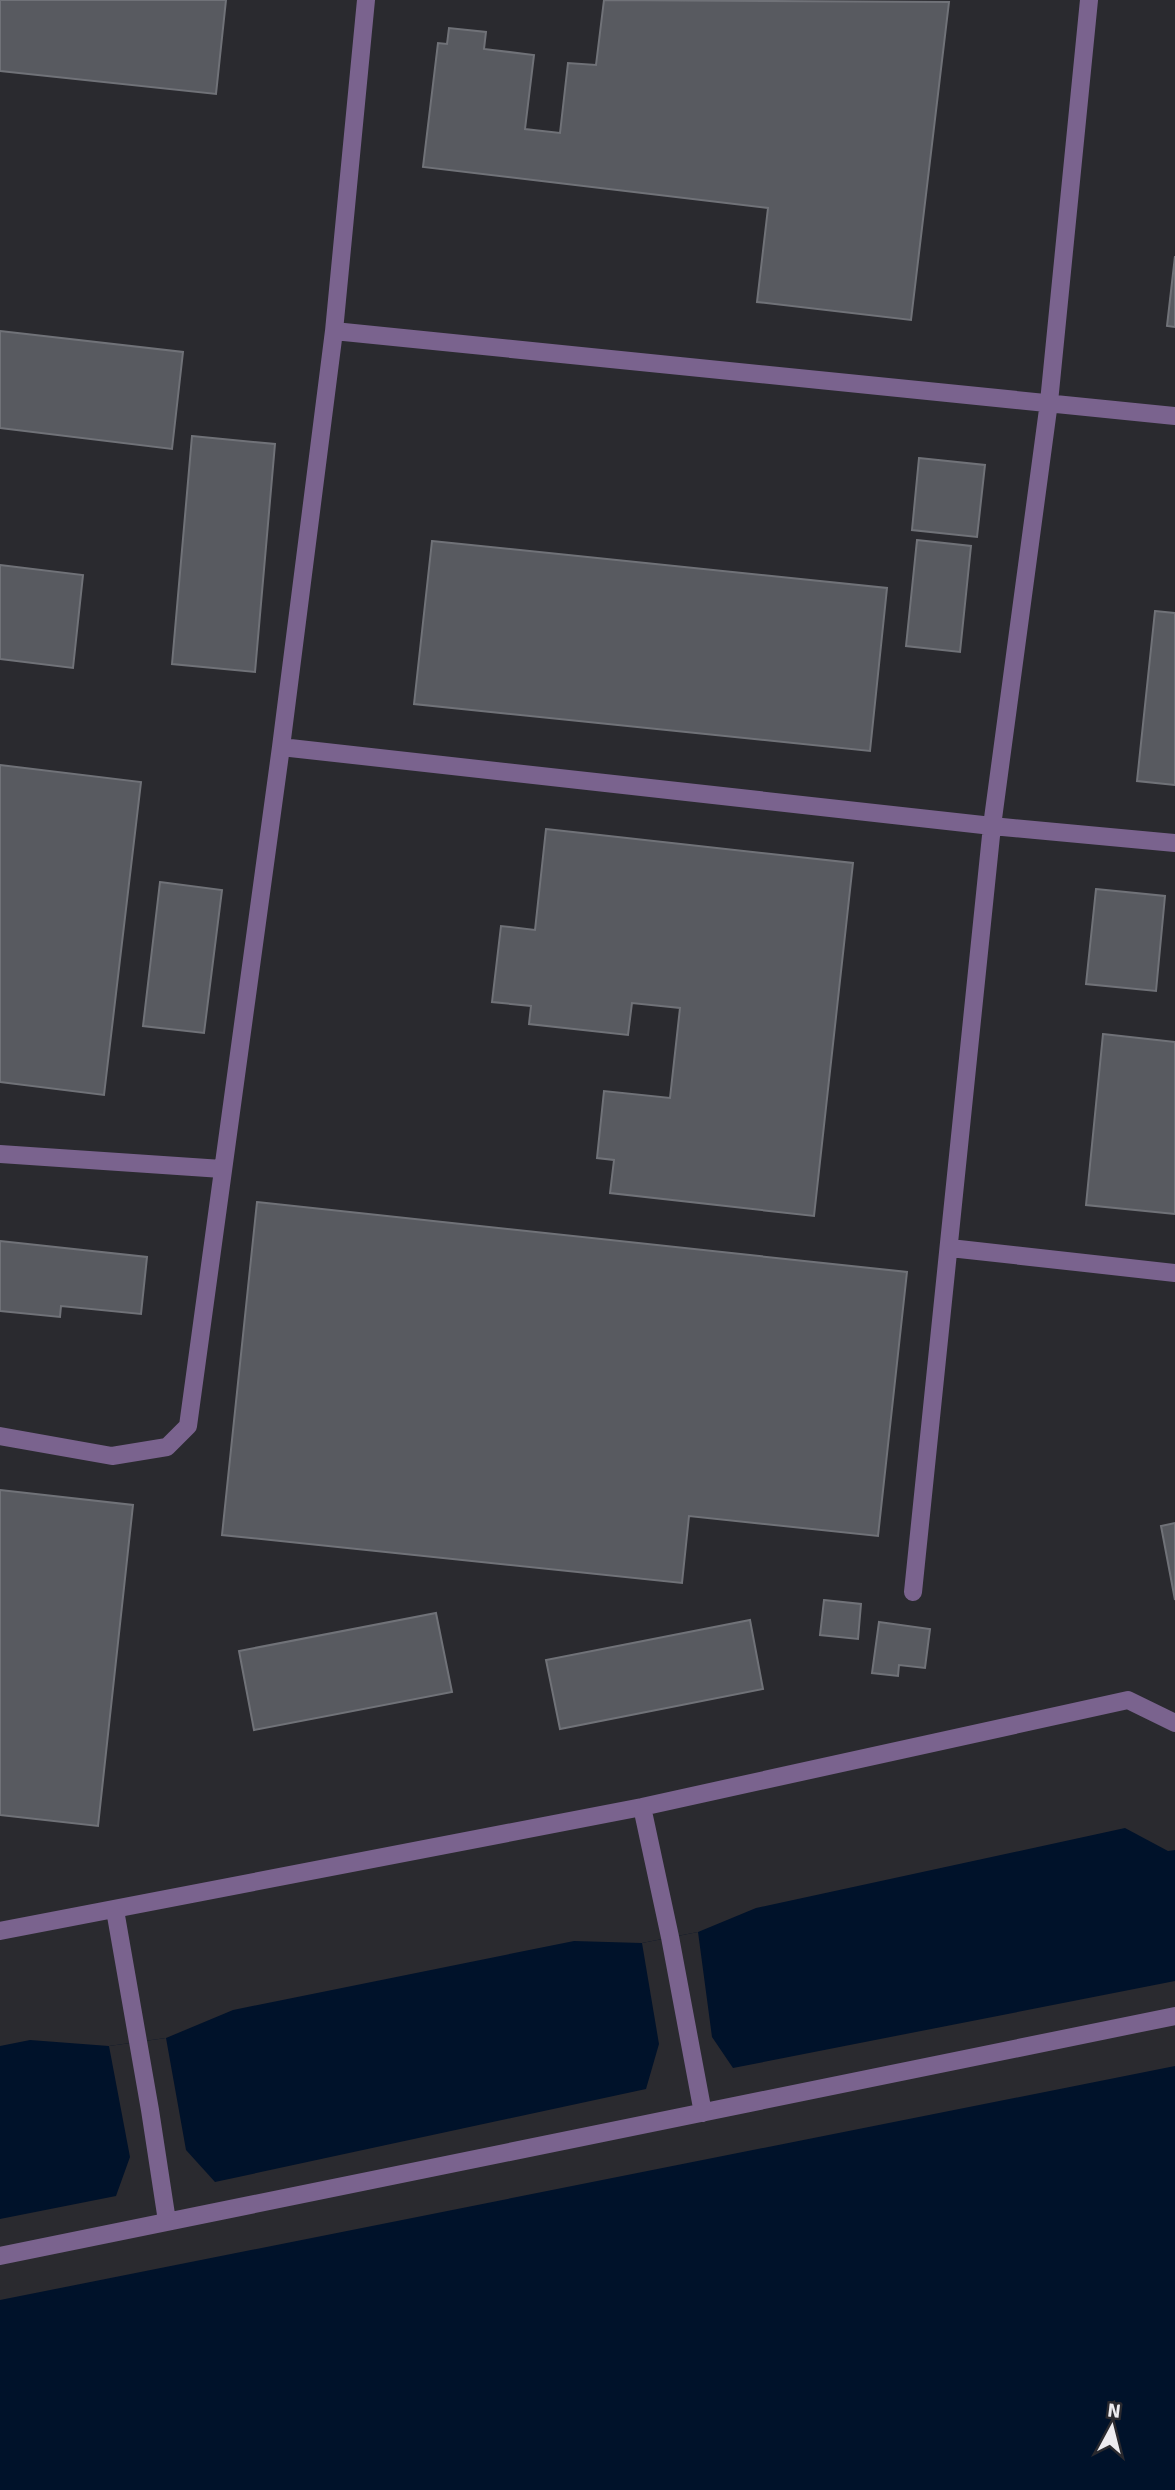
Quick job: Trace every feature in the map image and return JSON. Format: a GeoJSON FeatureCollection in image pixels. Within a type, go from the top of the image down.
{"type":"FeatureCollection","features":[{"type":"Feature","properties":{"kind":"lane"},"geometry":{"type":"LineString","coordinates":[[0,1436],[112,1456],[167,1447],[188,1426],[281,747],[334,331],[366,0]]}},
{"type":"Feature","properties":{"kind":"lane"},"geometry":{"type":"LineString","coordinates":[[913,1592],[992,826],[1049,402],[1089,0]]}},
{"type":"Feature","properties":{"kind":"lane"},"geometry":{"type":"LineString","coordinates":[[334,331],[1175,416]]}},
{"type":"Feature","properties":{"kind":"lane"},"geometry":{"type":"LineString","coordinates":[[281,747],[1175,844]]}},
{"type":"Feature","properties":{"kind":"lane"},"geometry":{"type":"LineString","coordinates":[[0,1154],[222,1169]]}},
{"type":"Feature","properties":{"kind":"lane"},"geometry":{"type":"LineString","coordinates":[[950,1248],[1175,1273]]}},
{"type":"Feature","properties":{"kind":"lane"},"geometry":{"type":"LineString","coordinates":[[0,1931],[642,1807],[1128,1700],[1175,1723]]}},
{"type":"Feature","properties":{"kind":"lane"},"geometry":{"type":"LineString","coordinates":[[642,1807],[703,2113]]}},
{"type":"Feature","properties":{"kind":"lane"},"geometry":{"type":"LineString","coordinates":[[116,1910],[167,2221]]}},
{"type":"Feature","properties":{"kind":"lane"},"geometry":{"type":"LineString","coordinates":[[0,2256],[1175,2016]]}},
{"type":"Feature","properties":{"kind":"water"},"geometry":{"type":"Polygon","coordinates":[[[1125,1828],[1168,1851],[1175,1850],[1175,2490],[0,2490],[0,2046],[30,2040],[109,2046],[166,2038],[233,2010],[574,1941],[642,1943],[698,1932],[756,1908],[1125,1828]]]}},
{"type":"Feature","properties":{"kind":"pier"},"geometry":{"type":"Polygon","coordinates":[[[698,1932],[712,2037],[733,2068],[1175,1981],[1175,2066],[0,2300],[0,2219],[116,2196],[130,2157],[109,2046],[166,2038],[186,2150],[215,2182],[646,2089],[659,2044],[642,1943],[698,1932]]]}},
{"type":"Feature","properties":{"kind":"building"},"geometry":{"type":"Polygon","coordinates":[[[0,0],[226,0],[216,94],[0,71],[0,0]]]}},
{"type":"Feature","properties":{"kind":"building"},"geometry":{"type":"Polygon","coordinates":[[[604,0],[949,2],[911,320],[757,302],[768,208],[423,167],[438,43],[447,44],[449,28],[486,32],[484,49],[534,55],[525,129],[560,133],[568,63],[596,65],[604,0]]]}},
{"type":"Feature","properties":{"kind":"building"},"geometry":{"type":"Polygon","coordinates":[[[1175,256],[1175,327],[1167,326],[1175,256]]]}},
{"type":"Feature","properties":{"kind":"building"},"geometry":{"type":"Polygon","coordinates":[[[0,331],[183,352],[172,449],[0,428],[0,331]]]}},
{"type":"Feature","properties":{"kind":"building"},"geometry":{"type":"Polygon","coordinates":[[[192,436],[275,444],[255,672],[172,664],[192,436]]]}},
{"type":"Feature","properties":{"kind":"building"},"geometry":{"type":"Polygon","coordinates":[[[919,458],[985,465],[977,537],[912,530],[919,458]]]}},
{"type":"Feature","properties":{"kind":"building"},"geometry":{"type":"Polygon","coordinates":[[[917,540],[971,546],[960,652],[906,646],[917,540]]]}},
{"type":"Feature","properties":{"kind":"building"},"geometry":{"type":"Polygon","coordinates":[[[432,541],[887,588],[870,751],[414,704],[432,541]]]}},
{"type":"Feature","properties":{"kind":"building"},"geometry":{"type":"Polygon","coordinates":[[[0,565],[83,575],[73,668],[0,659],[0,565]]]}},
{"type":"Feature","properties":{"kind":"building"},"geometry":{"type":"Polygon","coordinates":[[[1155,611],[1175,613],[1175,785],[1137,781],[1155,611]]]}},
{"type":"Feature","properties":{"kind":"building"},"geometry":{"type":"Polygon","coordinates":[[[0,765],[141,782],[104,1095],[0,1082],[0,765]]]}},
{"type":"Feature","properties":{"kind":"building"},"geometry":{"type":"Polygon","coordinates":[[[546,829],[853,863],[814,1216],[610,1193],[614,1160],[597,1158],[604,1091],[670,1098],[680,1008],[632,1003],[628,1035],[529,1024],[531,1006],[492,1002],[501,926],[535,930],[546,829]]]}},
{"type":"Feature","properties":{"kind":"building"},"geometry":{"type":"Polygon","coordinates":[[[160,882],[222,890],[204,1033],[143,1026],[160,882]]]}},
{"type":"Feature","properties":{"kind":"building"},"geometry":{"type":"Polygon","coordinates":[[[1096,889],[1165,896],[1156,991],[1086,984],[1096,889]]]}},
{"type":"Feature","properties":{"kind":"building"},"geometry":{"type":"Polygon","coordinates":[[[1103,1034],[1175,1042],[1175,1214],[1086,1205],[1103,1034]]]}},
{"type":"Feature","properties":{"kind":"building"},"geometry":{"type":"Polygon","coordinates":[[[257,1202],[907,1272],[878,1536],[689,1516],[682,1583],[222,1535],[257,1202]]]}},
{"type":"Feature","properties":{"kind":"building"},"geometry":{"type":"Polygon","coordinates":[[[0,1241],[147,1257],[141,1314],[61,1306],[60,1317],[0,1311],[0,1241]]]}},
{"type":"Feature","properties":{"kind":"building"},"geometry":{"type":"Polygon","coordinates":[[[0,1490],[133,1505],[98,1826],[0,1815],[0,1490]]]}},
{"type":"Feature","properties":{"kind":"building"},"geometry":{"type":"Polygon","coordinates":[[[1175,1523],[1175,1600],[1161,1526],[1175,1523]]]}},
{"type":"Feature","properties":{"kind":"building"},"geometry":{"type":"Polygon","coordinates":[[[824,1600],[861,1604],[858,1639],[820,1635],[824,1600]]]}},
{"type":"Feature","properties":{"kind":"building"},"geometry":{"type":"Polygon","coordinates":[[[436,1613],[452,1692],[254,1730],[239,1651],[436,1613]]]}},
{"type":"Feature","properties":{"kind":"building"},"geometry":{"type":"Polygon","coordinates":[[[750,1620],[763,1689],[560,1729],[546,1660],[750,1620]]]}},
{"type":"Feature","properties":{"kind":"building"},"geometry":{"type":"Polygon","coordinates":[[[879,1622],[930,1629],[925,1668],[899,1665],[898,1676],[872,1673],[879,1622]]]}}]}
